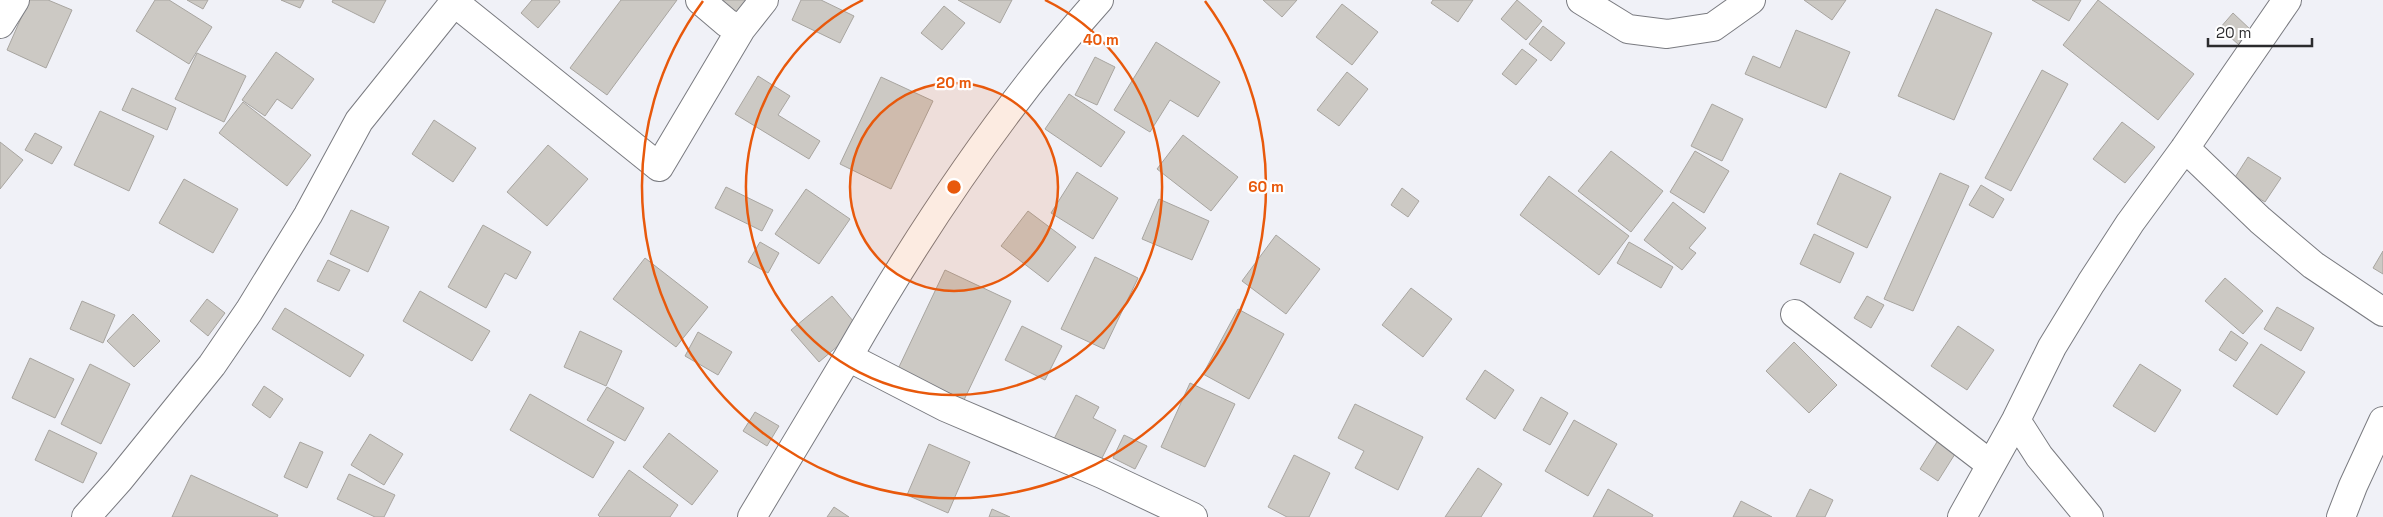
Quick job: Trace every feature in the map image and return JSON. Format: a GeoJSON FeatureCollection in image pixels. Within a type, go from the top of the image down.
{"type":"FeatureCollection","features":[{"type":"Feature","properties":{"kind":"street"},"geometry":{"type":"LineString","coordinates":[[0,24],[15,0]]}},
{"type":"Feature","properties":{"kind":"street"},"geometry":{"type":"LineString","coordinates":[[700,0],[727,23],[741,29]]}},
{"type":"Feature","properties":{"kind":"street"},"geometry":{"type":"LineString","coordinates":[[86,517],[119,480],[212,365],[308,216],[359,121],[455,1],[660,167],[741,29],[764,0]]}},
{"type":"Feature","properties":{"kind":"street"},"geometry":{"type":"LineString","coordinates":[[752,517],[848,357],[956,184],[1051,54],[1099,0]]}},
{"type":"Feature","properties":{"kind":"street"},"geometry":{"type":"LineString","coordinates":[[1581,0],[1628,29],[1668,34],[1713,27],[1750,0]]}},
{"type":"Feature","properties":{"kind":"street"},"geometry":{"type":"LineString","coordinates":[[1962,517],[2016,420],[2052,346],[2091,283],[2130,223],[2185,148],[2287,0]]}},
{"type":"Feature","properties":{"kind":"street"},"geometry":{"type":"LineString","coordinates":[[2185,148],[2260,220],[2313,265],[2383,312]]}},
{"type":"Feature","properties":{"kind":"street"},"geometry":{"type":"LineString","coordinates":[[1795,314],[1990,464]]}},
{"type":"Feature","properties":{"kind":"street"},"geometry":{"type":"LineString","coordinates":[[848,357],[945,407],[1102,474],[1193,517]]}},
{"type":"Feature","properties":{"kind":"street"},"geometry":{"type":"LineString","coordinates":[[2016,420],[2039,456],[2088,517]]}},
{"type":"Feature","properties":{"kind":"street"},"geometry":{"type":"LineString","coordinates":[[2341,517],[2352,486],[2383,421]]}},
{"type":"Feature","properties":{"kind":"building"},"geometry":{"type":"Polygon","coordinates":[[[29,0],[48,0],[72,10],[46,68],[7,50],[29,0]]]}},
{"type":"Feature","properties":{"kind":"building"},"geometry":{"type":"Polygon","coordinates":[[[155,0],[169,0],[212,27],[189,64],[136,31],[155,0]]]}},
{"type":"Feature","properties":{"kind":"building"},"geometry":{"type":"Polygon","coordinates":[[[187,0],[208,0],[203,9],[187,0]]]}},
{"type":"Feature","properties":{"kind":"building"},"geometry":{"type":"Polygon","coordinates":[[[281,0],[304,0],[300,8],[281,0]]]}},
{"type":"Feature","properties":{"kind":"building"},"geometry":{"type":"Polygon","coordinates":[[[333,0],[386,0],[374,23],[332,2],[333,0]]]}},
{"type":"Feature","properties":{"kind":"building"},"geometry":{"type":"Polygon","coordinates":[[[532,0],[559,0],[560,2],[538,28],[521,13],[532,0]]]}},
{"type":"Feature","properties":{"kind":"building"},"geometry":{"type":"Polygon","coordinates":[[[621,0],[677,0],[607,95],[570,68],[621,0]]]}},
{"type":"Feature","properties":{"kind":"building"},"geometry":{"type":"Polygon","coordinates":[[[708,0],[756,0],[738,23],[708,0]]]}},
{"type":"Feature","properties":{"kind":"building"},"geometry":{"type":"Polygon","coordinates":[[[801,0],[821,0],[854,16],[840,43],[792,20],[801,0]]]}},
{"type":"Feature","properties":{"kind":"building"},"geometry":{"type":"Polygon","coordinates":[[[958,0],[1012,0],[1000,23],[958,0]]]}},
{"type":"Feature","properties":{"kind":"building"},"geometry":{"type":"Polygon","coordinates":[[[1263,0],[1297,0],[1282,17],[1263,0]]]}},
{"type":"Feature","properties":{"kind":"building"},"geometry":{"type":"Polygon","coordinates":[[[1433,0],[1473,0],[1458,22],[1431,3],[1433,0]]]}},
{"type":"Feature","properties":{"kind":"building"},"geometry":{"type":"Polygon","coordinates":[[[1517,0],[1542,21],[1526,40],[1501,19],[1517,0]]]}},
{"type":"Feature","properties":{"kind":"building"},"geometry":{"type":"Polygon","coordinates":[[[1804,0],[1846,0],[1832,20],[1804,0]]]}},
{"type":"Feature","properties":{"kind":"building"},"geometry":{"type":"Polygon","coordinates":[[[2032,0],[2081,0],[2069,21],[2032,0]]]}},
{"type":"Feature","properties":{"kind":"building"},"geometry":{"type":"Polygon","coordinates":[[[2098,0],[2194,74],[2158,120],[2063,45],[2098,0]]]}},
{"type":"Feature","properties":{"kind":"building"},"geometry":{"type":"Polygon","coordinates":[[[1342,4],[1378,32],[1352,65],[1316,37],[1342,4]]]}},
{"type":"Feature","properties":{"kind":"building"},"geometry":{"type":"Polygon","coordinates":[[[944,6],[965,23],[942,50],[921,33],[944,6]]]}},
{"type":"Feature","properties":{"kind":"building"},"geometry":{"type":"Polygon","coordinates":[[[1936,9],[1992,33],[1954,120],[1898,96],[1936,9]]]}},
{"type":"Feature","properties":{"kind":"building"},"geometry":{"type":"Polygon","coordinates":[[[2233,13],[2252,31],[2239,45],[2220,28],[2233,13]]]}},
{"type":"Feature","properties":{"kind":"building"},"geometry":{"type":"Polygon","coordinates":[[[1543,26],[1565,43],[1551,61],[1529,44],[1543,26]]]}},
{"type":"Feature","properties":{"kind":"building"},"geometry":{"type":"Polygon","coordinates":[[[1796,30],[1850,52],[1826,108],[1745,74],[1753,56],[1780,68],[1796,30]]]}},
{"type":"Feature","properties":{"kind":"building"},"geometry":{"type":"Polygon","coordinates":[[[1156,42],[1220,82],[1198,117],[1170,100],[1150,132],[1114,110],[1156,42]]]}},
{"type":"Feature","properties":{"kind":"building"},"geometry":{"type":"Polygon","coordinates":[[[1522,49],[1537,60],[1516,85],[1502,74],[1522,49]]]}},
{"type":"Feature","properties":{"kind":"building"},"geometry":{"type":"Polygon","coordinates":[[[276,52],[314,79],[292,109],[277,99],[265,116],[242,100],[276,52]]]}},
{"type":"Feature","properties":{"kind":"building"},"geometry":{"type":"Polygon","coordinates":[[[197,53],[246,76],[224,122],[175,99],[197,53]]]}},
{"type":"Feature","properties":{"kind":"building"},"geometry":{"type":"Polygon","coordinates":[[[1095,57],[1115,67],[1097,105],[1075,95],[1095,57]]]}},
{"type":"Feature","properties":{"kind":"building"},"geometry":{"type":"Polygon","coordinates":[[[2042,70],[2068,84],[2011,191],[1985,178],[2042,70]]]}},
{"type":"Feature","properties":{"kind":"building"},"geometry":{"type":"Polygon","coordinates":[[[1347,72],[1368,89],[1339,126],[1317,110],[1347,72]]]}},
{"type":"Feature","properties":{"kind":"building"},"geometry":{"type":"Polygon","coordinates":[[[758,76],[790,96],[778,115],[820,141],[809,159],[735,114],[758,76]]]}},
{"type":"Feature","properties":{"kind":"building"},"geometry":{"type":"Polygon","coordinates":[[[881,77],[933,101],[891,189],[840,164],[881,77]]]}},
{"type":"Feature","properties":{"kind":"building"},"geometry":{"type":"Polygon","coordinates":[[[132,88],[176,108],[167,130],[122,110],[132,88]]]}},
{"type":"Feature","properties":{"kind":"building"},"geometry":{"type":"Polygon","coordinates":[[[1069,94],[1125,132],[1101,167],[1045,129],[1069,94]]]}},
{"type":"Feature","properties":{"kind":"building"},"geometry":{"type":"Polygon","coordinates":[[[243,102],[311,155],[287,186],[219,133],[243,102]]]}},
{"type":"Feature","properties":{"kind":"building"},"geometry":{"type":"Polygon","coordinates":[[[1712,104],[1743,119],[1722,161],[1691,146],[1712,104]]]}},
{"type":"Feature","properties":{"kind":"building"},"geometry":{"type":"Polygon","coordinates":[[[100,111],[154,136],[129,191],[74,165],[100,111]]]}},
{"type":"Feature","properties":{"kind":"building"},"geometry":{"type":"Polygon","coordinates":[[[434,120],[476,148],[453,182],[412,154],[434,120]]]}},
{"type":"Feature","properties":{"kind":"building"},"geometry":{"type":"Polygon","coordinates":[[[2122,122],[2155,147],[2125,183],[2093,159],[2122,122]]]}},
{"type":"Feature","properties":{"kind":"building"},"geometry":{"type":"Polygon","coordinates":[[[35,133],[62,147],[52,164],[25,150],[35,133]]]}},
{"type":"Feature","properties":{"kind":"building"},"geometry":{"type":"Polygon","coordinates":[[[1183,135],[1238,177],[1211,211],[1157,169],[1183,135]]]}},
{"type":"Feature","properties":{"kind":"building"},"geometry":{"type":"Polygon","coordinates":[[[0,142],[23,160],[0,189],[0,142]]]}},
{"type":"Feature","properties":{"kind":"building"},"geometry":{"type":"Polygon","coordinates":[[[548,145],[588,179],[547,226],[507,192],[548,145]]]}},
{"type":"Feature","properties":{"kind":"building"},"geometry":{"type":"Polygon","coordinates":[[[1611,151],[1663,191],[1631,232],[1578,191],[1611,151]]]}},
{"type":"Feature","properties":{"kind":"building"},"geometry":{"type":"Polygon","coordinates":[[[1695,151],[1729,171],[1704,213],[1670,192],[1695,151]]]}},
{"type":"Feature","properties":{"kind":"building"},"geometry":{"type":"Polygon","coordinates":[[[2248,157],[2281,178],[2265,202],[2232,182],[2248,157]]]}},
{"type":"Feature","properties":{"kind":"building"},"geometry":{"type":"Polygon","coordinates":[[[1077,172],[1118,198],[1093,239],[1051,213],[1077,172]]]}},
{"type":"Feature","properties":{"kind":"building"},"geometry":{"type":"Polygon","coordinates":[[[1840,173],[1891,197],[1867,248],[1817,224],[1840,173]]]}},
{"type":"Feature","properties":{"kind":"building"},"geometry":{"type":"Polygon","coordinates":[[[1940,173],[1969,186],[1913,311],[1884,299],[1940,173]]]}},
{"type":"Feature","properties":{"kind":"building"},"geometry":{"type":"Polygon","coordinates":[[[1549,176],[1629,236],[1599,275],[1520,215],[1549,176]]]}},
{"type":"Feature","properties":{"kind":"building"},"geometry":{"type":"Polygon","coordinates":[[[184,179],[238,209],[213,253],[159,223],[184,179]]]}},
{"type":"Feature","properties":{"kind":"building"},"geometry":{"type":"Polygon","coordinates":[[[1981,185],[2004,199],[1993,218],[1969,205],[1981,185]]]}},
{"type":"Feature","properties":{"kind":"building"},"geometry":{"type":"Polygon","coordinates":[[[726,187],[773,210],[762,231],[715,208],[726,187]]]}},
{"type":"Feature","properties":{"kind":"building"},"geometry":{"type":"Polygon","coordinates":[[[1402,188],[1419,201],[1408,217],[1391,205],[1402,188]]]}},
{"type":"Feature","properties":{"kind":"building"},"geometry":{"type":"Polygon","coordinates":[[[806,189],[850,219],[819,264],[775,234],[806,189]]]}},
{"type":"Feature","properties":{"kind":"building"},"geometry":{"type":"Polygon","coordinates":[[[1159,199],[1209,221],[1192,260],[1142,239],[1159,199]]]}},
{"type":"Feature","properties":{"kind":"building"},"geometry":{"type":"Polygon","coordinates":[[[1673,202],[1706,228],[1689,248],[1696,253],[1682,270],[1644,240],[1673,202]]]}},
{"type":"Feature","properties":{"kind":"building"},"geometry":{"type":"Polygon","coordinates":[[[351,210],[389,227],[368,272],[330,254],[351,210]]]}},
{"type":"Feature","properties":{"kind":"building"},"geometry":{"type":"Polygon","coordinates":[[[1028,211],[1076,247],[1048,282],[1001,246],[1028,211]]]}},
{"type":"Feature","properties":{"kind":"building"},"geometry":{"type":"Polygon","coordinates":[[[483,225],[531,252],[516,279],[505,273],[486,308],[448,287],[483,225]]]}},
{"type":"Feature","properties":{"kind":"building"},"geometry":{"type":"Polygon","coordinates":[[[1814,234],[1854,253],[1840,283],[1800,264],[1814,234]]]}},
{"type":"Feature","properties":{"kind":"building"},"geometry":{"type":"Polygon","coordinates":[[[1276,235],[1320,269],[1286,314],[1242,281],[1276,235]]]}},
{"type":"Feature","properties":{"kind":"building"},"geometry":{"type":"Polygon","coordinates":[[[760,242],[779,253],[768,273],[748,262],[760,242]]]}},
{"type":"Feature","properties":{"kind":"building"},"geometry":{"type":"Polygon","coordinates":[[[1629,242],[1673,267],[1661,288],[1617,263],[1629,242]]]}},
{"type":"Feature","properties":{"kind":"building"},"geometry":{"type":"Polygon","coordinates":[[[2383,251],[2383,274],[2373,268],[2383,251]]]}},
{"type":"Feature","properties":{"kind":"building"},"geometry":{"type":"Polygon","coordinates":[[[1095,257],[1138,278],[1104,349],[1061,329],[1095,257]]]}},
{"type":"Feature","properties":{"kind":"building"},"geometry":{"type":"Polygon","coordinates":[[[645,258],[708,307],[676,347],[613,299],[645,258]]]}},
{"type":"Feature","properties":{"kind":"building"},"geometry":{"type":"Polygon","coordinates":[[[328,260],[350,270],[339,291],[317,281],[328,260]]]}},
{"type":"Feature","properties":{"kind":"building"},"geometry":{"type":"Polygon","coordinates":[[[945,270],[1011,301],[964,400],[898,369],[945,270]]]}},
{"type":"Feature","properties":{"kind":"building"},"geometry":{"type":"Polygon","coordinates":[[[2225,278],[2263,311],[2243,334],[2205,301],[2225,278]]]}},
{"type":"Feature","properties":{"kind":"building"},"geometry":{"type":"Polygon","coordinates":[[[1411,288],[1452,319],[1423,357],[1382,325],[1411,288]]]}},
{"type":"Feature","properties":{"kind":"building"},"geometry":{"type":"Polygon","coordinates":[[[420,291],[490,331],[472,361],[403,321],[420,291]]]}},
{"type":"Feature","properties":{"kind":"building"},"geometry":{"type":"Polygon","coordinates":[[[832,296],[859,328],[819,362],[791,330],[832,296]]]}},
{"type":"Feature","properties":{"kind":"building"},"geometry":{"type":"Polygon","coordinates":[[[1867,296],[1884,305],[1871,328],[1854,318],[1867,296]]]}},
{"type":"Feature","properties":{"kind":"building"},"geometry":{"type":"Polygon","coordinates":[[[207,299],[225,313],[208,336],[190,321],[207,299]]]}},
{"type":"Feature","properties":{"kind":"building"},"geometry":{"type":"Polygon","coordinates":[[[82,301],[115,315],[103,343],[70,329],[82,301]]]}},
{"type":"Feature","properties":{"kind":"building"},"geometry":{"type":"Polygon","coordinates":[[[2277,307],[2314,328],[2301,351],[2264,329],[2277,307]]]}},
{"type":"Feature","properties":{"kind":"building"},"geometry":{"type":"Polygon","coordinates":[[[285,308],[364,355],[350,377],[272,329],[285,308]]]}},
{"type":"Feature","properties":{"kind":"building"},"geometry":{"type":"Polygon","coordinates":[[[1238,309],[1284,334],[1249,399],[1203,374],[1238,309]]]}},
{"type":"Feature","properties":{"kind":"building"},"geometry":{"type":"Polygon","coordinates":[[[133,314],[160,341],[134,367],[107,341],[133,314]]]}},
{"type":"Feature","properties":{"kind":"building"},"geometry":{"type":"Polygon","coordinates":[[[1022,326],[1062,346],[1045,380],[1005,360],[1022,326]]]}},
{"type":"Feature","properties":{"kind":"building"},"geometry":{"type":"Polygon","coordinates":[[[1958,326],[1994,350],[1967,390],[1931,366],[1958,326]]]}},
{"type":"Feature","properties":{"kind":"building"},"geometry":{"type":"Polygon","coordinates":[[[580,331],[622,351],[606,386],[564,367],[580,331]]]}},
{"type":"Feature","properties":{"kind":"building"},"geometry":{"type":"Polygon","coordinates":[[[2231,331],[2248,343],[2236,361],[2219,350],[2231,331]]]}},
{"type":"Feature","properties":{"kind":"building"},"geometry":{"type":"Polygon","coordinates":[[[698,332],[732,352],[718,375],[685,356],[698,332]]]}},
{"type":"Feature","properties":{"kind":"building"},"geometry":{"type":"Polygon","coordinates":[[[1794,342],[1837,385],[1809,413],[1766,371],[1794,342]]]}},
{"type":"Feature","properties":{"kind":"building"},"geometry":{"type":"Polygon","coordinates":[[[2261,344],[2305,372],[2277,415],[2233,386],[2261,344]]]}},
{"type":"Feature","properties":{"kind":"building"},"geometry":{"type":"Polygon","coordinates":[[[30,358],[74,379],[55,418],[12,398],[30,358]]]}},
{"type":"Feature","properties":{"kind":"building"},"geometry":{"type":"Polygon","coordinates":[[[90,364],[130,384],[101,444],[61,424],[90,364]]]}},
{"type":"Feature","properties":{"kind":"building"},"geometry":{"type":"Polygon","coordinates":[[[2140,364],[2181,390],[2155,432],[2113,406],[2140,364]]]}},
{"type":"Feature","properties":{"kind":"building"},"geometry":{"type":"Polygon","coordinates":[[[1485,370],[1514,390],[1495,419],[1466,399],[1485,370]]]}},
{"type":"Feature","properties":{"kind":"building"},"geometry":{"type":"Polygon","coordinates":[[[1190,383],[1235,404],[1205,467],[1161,447],[1190,383]]]}},
{"type":"Feature","properties":{"kind":"building"},"geometry":{"type":"Polygon","coordinates":[[[264,386],[283,399],[270,418],[252,405],[264,386]]]}},
{"type":"Feature","properties":{"kind":"building"},"geometry":{"type":"Polygon","coordinates":[[[607,387],[644,408],[625,441],[587,420],[607,387]]]}},
{"type":"Feature","properties":{"kind":"building"},"geometry":{"type":"Polygon","coordinates":[[[530,394],[614,442],[593,478],[510,430],[530,394]]]}},
{"type":"Feature","properties":{"kind":"building"},"geometry":{"type":"Polygon","coordinates":[[[1076,395],[1099,407],[1093,418],[1116,430],[1097,468],[1051,445],[1076,395]]]}},
{"type":"Feature","properties":{"kind":"building"},"geometry":{"type":"Polygon","coordinates":[[[1541,397],[1568,413],[1550,445],[1523,430],[1541,397]]]}},
{"type":"Feature","properties":{"kind":"building"},"geometry":{"type":"Polygon","coordinates":[[[1355,404],[1423,437],[1398,490],[1355,468],[1364,451],[1338,438],[1355,404]]]}},
{"type":"Feature","properties":{"kind":"building"},"geometry":{"type":"Polygon","coordinates":[[[755,412],[779,426],[767,446],[743,431],[755,412]]]}},
{"type":"Feature","properties":{"kind":"building"},"geometry":{"type":"Polygon","coordinates":[[[1574,420],[1617,444],[1588,496],[1545,471],[1574,420]]]}},
{"type":"Feature","properties":{"kind":"building"},"geometry":{"type":"Polygon","coordinates":[[[49,430],[97,453],[83,483],[35,460],[49,430]]]}},
{"type":"Feature","properties":{"kind":"building"},"geometry":{"type":"Polygon","coordinates":[[[669,433],[718,471],[692,505],[643,467],[669,433]]]}},
{"type":"Feature","properties":{"kind":"building"},"geometry":{"type":"Polygon","coordinates":[[[370,434],[403,454],[384,485],[351,465],[370,434]]]}},
{"type":"Feature","properties":{"kind":"building"},"geometry":{"type":"Polygon","coordinates":[[[1942,434],[1960,446],[1938,481],[1920,469],[1942,434]]]}},
{"type":"Feature","properties":{"kind":"building"},"geometry":{"type":"Polygon","coordinates":[[[1124,435],[1147,446],[1135,469],[1113,458],[1124,435]]]}},
{"type":"Feature","properties":{"kind":"building"},"geometry":{"type":"Polygon","coordinates":[[[300,442],[323,452],[307,488],[284,477],[300,442]]]}},
{"type":"Feature","properties":{"kind":"building"},"geometry":{"type":"Polygon","coordinates":[[[929,444],[970,462],[948,513],[907,495],[929,444]]]}},
{"type":"Feature","properties":{"kind":"building"},"geometry":{"type":"Polygon","coordinates":[[[1294,455],[1330,473],[1309,517],[1287,517],[1268,507],[1294,455]]]}},
{"type":"Feature","properties":{"kind":"building"},"geometry":{"type":"Polygon","coordinates":[[[1478,468],[1502,484],[1481,517],[1445,517],[1478,468]]]}},
{"type":"Feature","properties":{"kind":"building"},"geometry":{"type":"Polygon","coordinates":[[[629,470],[678,505],[670,517],[600,517],[598,515],[629,470]]]}},
{"type":"Feature","properties":{"kind":"building"},"geometry":{"type":"Polygon","coordinates":[[[349,474],[395,495],[384,517],[375,517],[337,499],[349,474]]]}},
{"type":"Feature","properties":{"kind":"building"},"geometry":{"type":"Polygon","coordinates":[[[191,475],[278,515],[277,517],[172,517],[191,475]]]}},
{"type":"Feature","properties":{"kind":"building"},"geometry":{"type":"Polygon","coordinates":[[[1608,489],[1653,515],[1652,517],[1593,517],[1608,489]]]}},
{"type":"Feature","properties":{"kind":"building"},"geometry":{"type":"Polygon","coordinates":[[[1810,489],[1833,500],[1825,517],[1796,517],[1810,489]]]}},
{"type":"Feature","properties":{"kind":"building"},"geometry":{"type":"Polygon","coordinates":[[[1741,501],[1772,517],[1733,517],[1741,501]]]}},
{"type":"Feature","properties":{"kind":"building"},"geometry":{"type":"Polygon","coordinates":[[[834,507],[849,517],[827,517],[834,507]]]}},
{"type":"Feature","properties":{"kind":"building"},"geometry":{"type":"Polygon","coordinates":[[[992,509],[1010,517],[989,517],[992,509]]]}}]}
